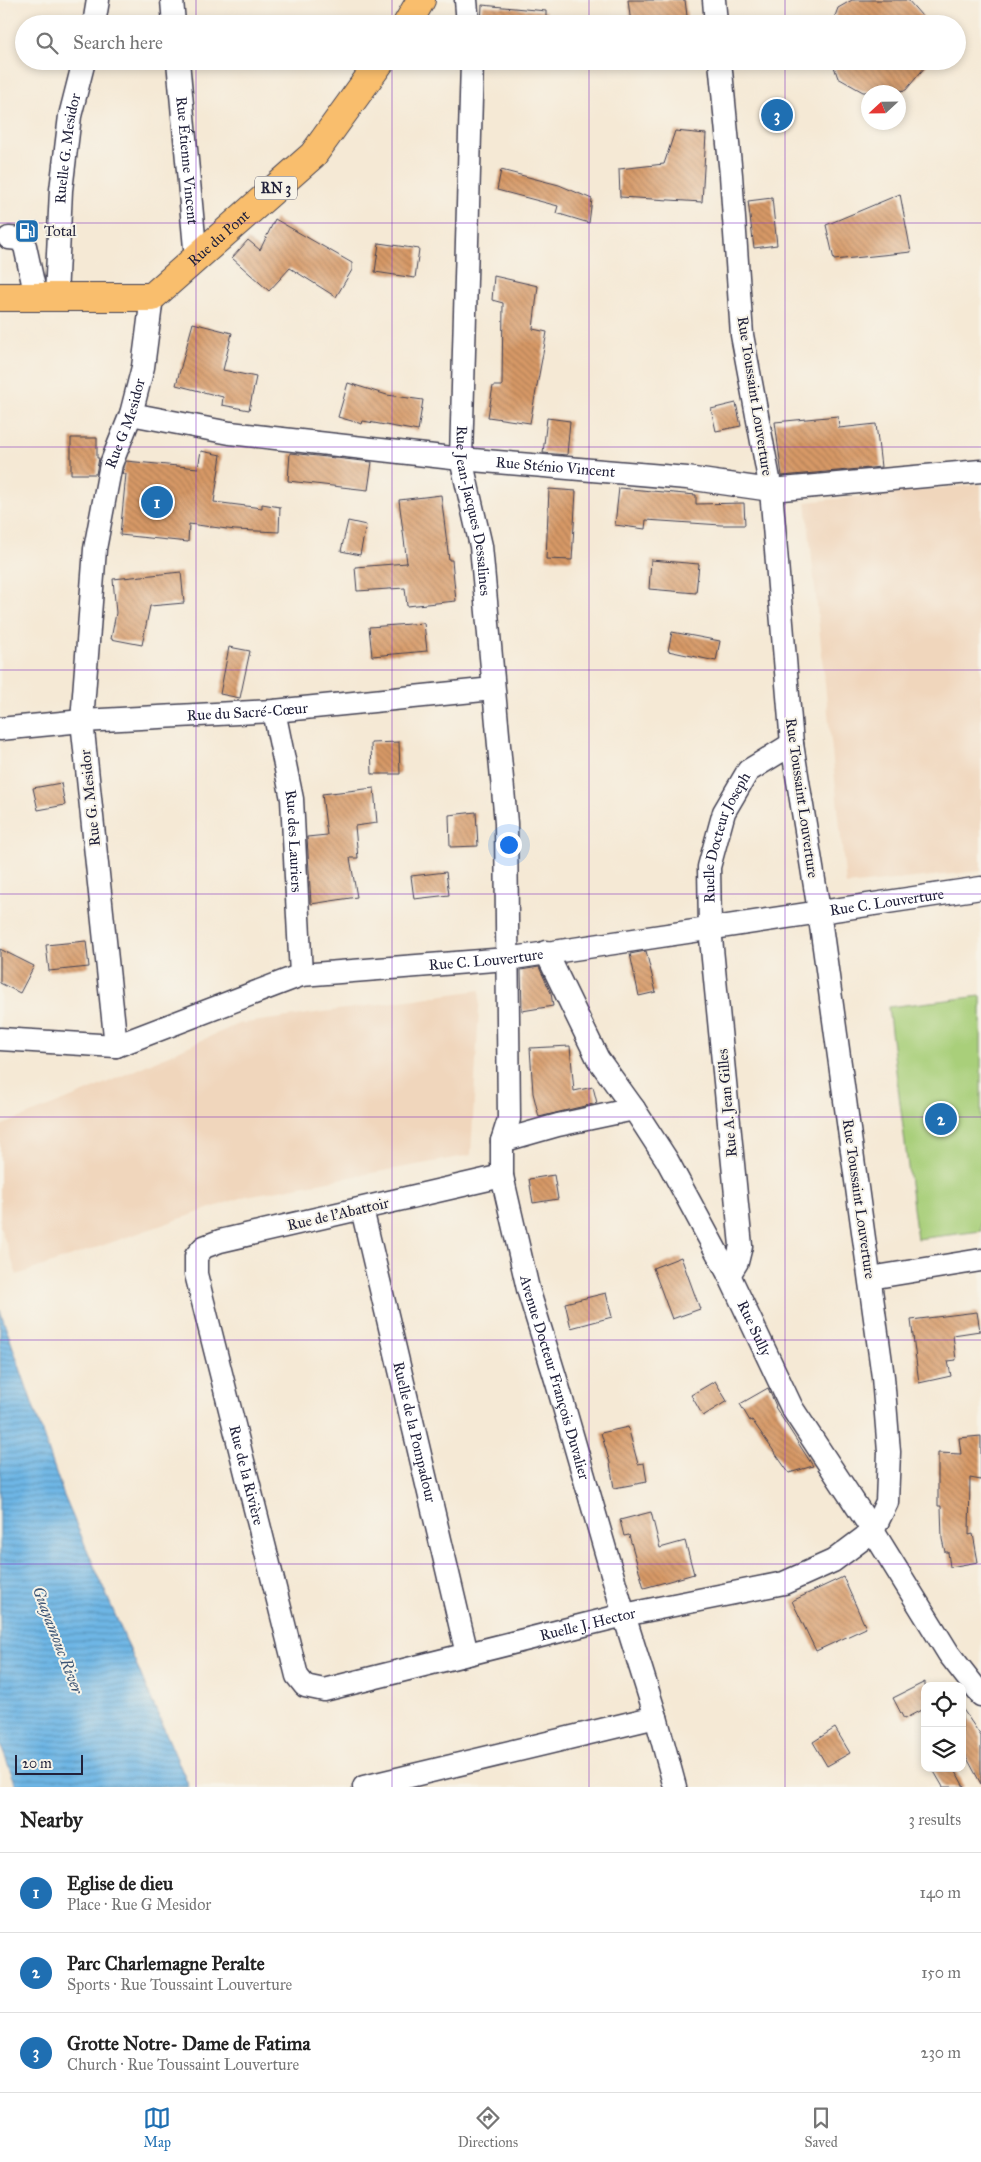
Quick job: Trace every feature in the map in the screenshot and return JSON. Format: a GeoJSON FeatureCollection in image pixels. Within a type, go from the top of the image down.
{"type":"FeatureCollection","features":[{"type":"Feature","properties":{"kind":"main road"},"geometry":{"type":"LineString","coordinates":[[413,15],[422,0]]}},
{"type":"Feature","properties":{"kind":"main road","name":"Rue du Pont"},"geometry":{"type":"LineString","coordinates":[[152,297],[314,155],[375,70]]}},
{"type":"Feature","properties":{"kind":"main road"},"geometry":{"type":"LineString","coordinates":[[0,297],[152,297]]}},
{"type":"Feature","properties":{"kind":"street"},"geometry":{"type":"LineString","coordinates":[[96,15],[98,0]]}},
{"type":"Feature","properties":{"kind":"street"},"geometry":{"type":"LineString","coordinates":[[172,0],[173,15]]}},
{"type":"Feature","properties":{"kind":"street"},"geometry":{"type":"LineString","coordinates":[[466,0],[467,15]]}},
{"type":"Feature","properties":{"kind":"street"},"geometry":{"type":"LineString","coordinates":[[714,0],[715,15]]}},
{"type":"Feature","properties":{"kind":"street","name":"Ruelle G. Mesidor"},"geometry":{"type":"LineString","coordinates":[[46,297],[70,116],[82,70]]}},
{"type":"Feature","properties":{"kind":"street","name":"Rue Étienne Vincent"},"geometry":{"type":"LineString","coordinates":[[179,70],[196,259]]}},
{"type":"Feature","properties":{"kind":"street","name":"Rue Jean-Jacques Dessalines"},"geometry":{"type":"LineString","coordinates":[[472,70],[461,459],[481,546],[492,689],[506,823],[507,959]]}},
{"type":"Feature","properties":{"kind":"street","name":"Rue Toussaint Louverture"},"geometry":{"type":"LineString","coordinates":[[721,70],[731,174],[742,335],[771,490],[792,744],[819,911],[883,1378],[890,1452],[887,1502],[873,1531]]}},
{"type":"Feature","properties":{"kind":"street"},"geometry":{"type":"LineString","coordinates":[[9,238],[19,239],[25,246],[46,297]]}},
{"type":"Feature","properties":{"kind":"street","name":"Rue G Mesidor"},"geometry":{"type":"LineString","coordinates":[[95,549],[111,464],[131,414],[142,367],[152,297]]}},
{"type":"Feature","properties":{"kind":"street","name":"Rue Sténio Vincent"},"geometry":{"type":"LineString","coordinates":[[131,414],[230,433],[461,459],[686,478],[771,490],[981,471]]}},
{"type":"Feature","properties":{"kind":"street","name":"Rue G. Mesidor"},"geometry":{"type":"LineString","coordinates":[[95,549],[82,721],[116,1046]]}},
{"type":"Feature","properties":{"kind":"street","name":"Rue du Sacré-Cœur"},"geometry":{"type":"LineString","coordinates":[[0,729],[82,721],[274,711],[492,689]]}},
{"type":"Feature","properties":{"kind":"street","name":"Rue des Lauriers"},"geometry":{"type":"LineString","coordinates":[[274,711],[292,799],[301,975]]}},
{"type":"Feature","properties":{"kind":"street","name":"Ruelle Docteur Joseph"},"geometry":{"type":"LineString","coordinates":[[710,928],[708,867],[724,812],[748,771],[792,744]]}},
{"type":"Feature","properties":{"kind":"street","name":"Rue C. Louverture"},"geometry":{"type":"LineString","coordinates":[[0,1039],[116,1046],[301,975],[507,959],[981,888]]}},
{"type":"Feature","properties":{"kind":"street","name":"Rue A. Jean Gilles"},"geometry":{"type":"LineString","coordinates":[[710,928],[741,1246],[737,1262],[729,1275]]}},
{"type":"Feature","properties":{"kind":"street","name":"Rue Sully"},"geometry":{"type":"LineString","coordinates":[[546,952],[598,1059],[634,1109],[667,1160],[729,1275],[792,1408],[873,1531],[949,1654],[981,1695]]}},
{"type":"Feature","properties":{"kind":"street","name":"Avenue Docteur François Duvalier"},"geometry":{"type":"LineString","coordinates":[[507,959],[509,1119],[502,1141],[502,1176],[528,1290],[558,1383],[675,1787]]}},
{"type":"Feature","properties":{"kind":"street"},"geometry":{"type":"LineString","coordinates":[[502,1141],[558,1125],[634,1109]]}},
{"type":"Feature","properties":{"kind":"street","name":"Rue de l'Abattoir"},"geometry":{"type":"LineString","coordinates":[[196,1274],[196,1256],[204,1247],[220,1241],[502,1176]]}},
{"type":"Feature","properties":{"kind":"street","name":"Ruelle de la Pompadour"},"geometry":{"type":"LineString","coordinates":[[362,1209],[468,1654]]}},
{"type":"Feature","properties":{"kind":"street"},"geometry":{"type":"LineString","coordinates":[[870,1278],[981,1260]]}},
{"type":"Feature","properties":{"kind":"street","name":"Rue de la Rivière"},"geometry":{"type":"LineString","coordinates":[[196,1274],[297,1676]]}},
{"type":"Feature","properties":{"kind":"street","name":"Ruelle J. Hector"},"geometry":{"type":"LineString","coordinates":[[297,1676],[304,1686],[324,1690],[624,1615],[784,1583],[833,1562],[873,1531]]}},
{"type":"Feature","properties":{"kind":"street"},"geometry":{"type":"LineString","coordinates":[[364,1787],[656,1717]]}},
{"type":"Feature","properties":{"kind":"shaded area"},"geometry":{"type":"Polygon","coordinates":[[[981,484],[981,871],[846,885],[806,502],[981,484]]]}},
{"type":"Feature","properties":{"kind":"shaded area"},"geometry":{"type":"Polygon","coordinates":[[[480,990],[471,1155],[246,1196],[17,1275],[0,1226],[0,1126],[86,1092],[238,1024],[480,990]]]}},
{"type":"Feature","properties":{"kind":"green space"},"geometry":{"type":"Polygon","coordinates":[[[981,996],[981,1231],[917,1239],[888,1007],[981,996]]]}},
{"type":"Feature","properties":{"kind":"water","name":"Guayamouc River"},"geometry":{"type":"Polygon","coordinates":[[[0,1310],[64,1496],[189,1787],[17,1787],[0,1744],[0,1310]]]}},
{"type":"Feature","properties":{"kind":"building"},"geometry":{"type":"Polygon","coordinates":[[[628,0],[685,0],[687,15],[630,15],[628,0]]]}},
{"type":"Feature","properties":{"kind":"building"},"geometry":{"type":"Polygon","coordinates":[[[852,0],[908,0],[921,15],[835,15],[838,8],[852,0]]]}},
{"type":"Feature","properties":{"kind":"building"},"geometry":{"type":"Polygon","coordinates":[[[482,5],[546,11],[546,15],[481,15],[482,5]]]}},
{"type":"Feature","properties":{"kind":"building"},"geometry":{"type":"Polygon","coordinates":[[[835,70],[923,70],[906,90],[906,85],[861,85],[861,91],[838,78],[835,70]]]}},
{"type":"Feature","properties":{"kind":"building"},"geometry":{"type":"Polygon","coordinates":[[[675,131],[706,134],[702,202],[620,197],[619,169],[664,164],[675,131]]]}},
{"type":"Feature","properties":{"kind":"building"},"geometry":{"type":"Polygon","coordinates":[[[501,170],[559,185],[592,199],[589,223],[556,213],[558,206],[497,190],[501,170]]]}},
{"type":"Feature","properties":{"kind":"building"},"geometry":{"type":"Polygon","coordinates":[[[900,194],[911,252],[834,260],[826,225],[900,194]]]}},
{"type":"Feature","properties":{"kind":"building"},"geometry":{"type":"Polygon","coordinates":[[[772,198],[777,245],[754,248],[748,201],[772,198]]]}},
{"type":"Feature","properties":{"kind":"building"},"geometry":{"type":"Polygon","coordinates":[[[275,219],[352,263],[352,270],[336,297],[290,268],[269,291],[232,258],[248,240],[260,250],[275,219]]]}},
{"type":"Feature","properties":{"kind":"building"},"geometry":{"type":"Polygon","coordinates":[[[379,243],[419,249],[415,278],[375,272],[379,243]]]}},
{"type":"Feature","properties":{"kind":"building"},"geometry":{"type":"Polygon","coordinates":[[[494,276],[538,286],[533,329],[547,332],[530,423],[488,417],[493,386],[502,386],[503,303],[492,300],[494,276]]]}},
{"type":"Feature","properties":{"kind":"building"},"geometry":{"type":"Polygon","coordinates":[[[193,323],[232,333],[223,370],[256,377],[249,410],[222,405],[223,397],[176,385],[193,323]]]}},
{"type":"Feature","properties":{"kind":"building"},"geometry":{"type":"Polygon","coordinates":[[[348,383],[387,395],[423,400],[418,431],[363,421],[362,424],[338,417],[348,383]]]}},
{"type":"Feature","properties":{"kind":"building"},"geometry":{"type":"Polygon","coordinates":[[[736,403],[741,426],[716,431],[711,409],[736,403]]]}},
{"type":"Feature","properties":{"kind":"building"},"geometry":{"type":"Polygon","coordinates":[[[838,416],[839,428],[876,424],[881,467],[782,476],[775,422],[838,416]]]}},
{"type":"Feature","properties":{"kind":"building"},"geometry":{"type":"Polygon","coordinates":[[[547,418],[570,421],[567,455],[543,453],[547,418]]]}},
{"type":"Feature","properties":{"kind":"building"},"geometry":{"type":"Polygon","coordinates":[[[71,438],[97,438],[97,458],[99,458],[96,474],[71,474],[71,438]]]}},
{"type":"Feature","properties":{"kind":"building"},"geometry":{"type":"Polygon","coordinates":[[[201,451],[221,455],[214,502],[262,508],[262,504],[280,507],[279,532],[235,530],[189,524],[188,542],[120,535],[126,474],[122,474],[126,461],[198,468],[201,451]]]}},
{"type":"Feature","properties":{"kind":"building"},"geometry":{"type":"Polygon","coordinates":[[[290,453],[372,462],[368,490],[288,481],[290,453]]]}},
{"type":"Feature","properties":{"kind":"building"},"geometry":{"type":"Polygon","coordinates":[[[619,488],[696,495],[696,504],[744,503],[745,525],[646,520],[645,529],[615,525],[619,488]]]}},
{"type":"Feature","properties":{"kind":"building"},"geometry":{"type":"Polygon","coordinates":[[[549,489],[576,491],[572,560],[546,559],[549,489]]]}},
{"type":"Feature","properties":{"kind":"building"},"geometry":{"type":"Polygon","coordinates":[[[441,495],[449,560],[452,560],[456,601],[407,606],[405,588],[357,591],[355,567],[407,563],[399,500],[441,495]]]}},
{"type":"Feature","properties":{"kind":"building"},"geometry":{"type":"Polygon","coordinates":[[[348,521],[366,525],[360,555],[341,551],[348,521]]]}},
{"type":"Feature","properties":{"kind":"building"},"geometry":{"type":"Polygon","coordinates":[[[651,560],[699,564],[696,593],[649,589],[651,560]]]}},
{"type":"Feature","properties":{"kind":"building"},"geometry":{"type":"Polygon","coordinates":[[[181,572],[184,603],[150,606],[142,645],[111,639],[116,613],[113,579],[181,572]]]}},
{"type":"Feature","properties":{"kind":"building"},"geometry":{"type":"Polygon","coordinates":[[[424,623],[427,651],[372,656],[369,627],[424,623]]]}},
{"type":"Feature","properties":{"kind":"building"},"geometry":{"type":"Polygon","coordinates":[[[672,632],[720,641],[716,661],[668,651],[672,632]]]}},
{"type":"Feature","properties":{"kind":"building"},"geometry":{"type":"Polygon","coordinates":[[[229,647],[250,651],[240,698],[220,694],[229,647]]]}},
{"type":"Feature","properties":{"kind":"building"},"geometry":{"type":"Polygon","coordinates":[[[399,742],[400,774],[372,774],[371,743],[399,742]]]}},
{"type":"Feature","properties":{"kind":"building"},"geometry":{"type":"Polygon","coordinates":[[[61,783],[65,805],[38,810],[33,788],[61,783]]]}},
{"type":"Feature","properties":{"kind":"building"},"geometry":{"type":"Polygon","coordinates":[[[374,788],[377,823],[355,826],[358,858],[350,858],[357,897],[311,904],[307,837],[327,835],[322,794],[374,788]]]}},
{"type":"Feature","properties":{"kind":"building"},"geometry":{"type":"Polygon","coordinates":[[[476,812],[478,846],[450,847],[449,815],[476,812]]]}},
{"type":"Feature","properties":{"kind":"building"},"geometry":{"type":"Polygon","coordinates":[[[446,872],[449,895],[414,899],[411,876],[446,872]]]}},
{"type":"Feature","properties":{"kind":"building"},"geometry":{"type":"Polygon","coordinates":[[[86,941],[89,967],[49,971],[46,945],[86,941]]]}},
{"type":"Feature","properties":{"kind":"building"},"geometry":{"type":"Polygon","coordinates":[[[0,949],[34,966],[20,993],[0,983],[0,949]]]}},
{"type":"Feature","properties":{"kind":"building"},"geometry":{"type":"Polygon","coordinates":[[[646,951],[656,992],[639,996],[630,954],[646,951]]]}},
{"type":"Feature","properties":{"kind":"building"},"geometry":{"type":"Polygon","coordinates":[[[539,967],[551,993],[553,1006],[522,1011],[521,970],[539,967]]]}},
{"type":"Feature","properties":{"kind":"building"},"geometry":{"type":"Polygon","coordinates":[[[570,1046],[574,1091],[593,1087],[597,1103],[539,1117],[533,1093],[530,1048],[570,1046]]]}},
{"type":"Feature","properties":{"kind":"building"},"geometry":{"type":"Polygon","coordinates":[[[554,1175],[558,1199],[533,1203],[529,1179],[554,1175]]]}},
{"type":"Feature","properties":{"kind":"building"},"geometry":{"type":"Polygon","coordinates":[[[681,1257],[700,1309],[672,1319],[653,1268],[681,1257]]]}},
{"type":"Feature","properties":{"kind":"building"},"geometry":{"type":"Polygon","coordinates":[[[606,1293],[612,1317],[571,1328],[565,1303],[606,1293]]]}},
{"type":"Feature","properties":{"kind":"building"},"geometry":{"type":"Polygon","coordinates":[[[977,1312],[980,1331],[953,1335],[956,1360],[948,1361],[951,1376],[919,1383],[911,1320],[977,1312]]]}},
{"type":"Feature","properties":{"kind":"building"},"geometry":{"type":"Polygon","coordinates":[[[715,1381],[727,1401],[703,1416],[691,1395],[715,1381]]]}},
{"type":"Feature","properties":{"kind":"building"},"geometry":{"type":"Polygon","coordinates":[[[768,1388],[775,1407],[813,1466],[789,1473],[752,1420],[750,1421],[740,1404],[768,1388]]]}},
{"type":"Feature","properties":{"kind":"building"},"geometry":{"type":"Polygon","coordinates":[[[628,1427],[638,1464],[644,1463],[647,1482],[614,1488],[610,1463],[601,1433],[628,1427]]]}},
{"type":"Feature","properties":{"kind":"building"},"geometry":{"type":"Polygon","coordinates":[[[981,1436],[981,1480],[970,1478],[969,1535],[973,1534],[978,1562],[950,1567],[948,1552],[945,1552],[942,1539],[941,1506],[938,1506],[938,1453],[961,1454],[959,1438],[981,1436]]]}},
{"type":"Feature","properties":{"kind":"building"},"geometry":{"type":"Polygon","coordinates":[[[651,1512],[660,1548],[685,1541],[694,1574],[644,1588],[629,1535],[624,1536],[620,1520],[651,1512]]]}},
{"type":"Feature","properties":{"kind":"building"},"geometry":{"type":"Polygon","coordinates":[[[843,1577],[866,1628],[816,1651],[792,1601],[843,1577]]]}},
{"type":"Feature","properties":{"kind":"building"},"geometry":{"type":"Polygon","coordinates":[[[921,1684],[921,1710],[904,1719],[893,1698],[921,1684]]]}},
{"type":"Feature","properties":{"kind":"building"},"geometry":{"type":"Polygon","coordinates":[[[966,1714],[981,1736],[981,1784],[966,1756],[966,1714]]]}},
{"type":"Feature","properties":{"kind":"building"},"geometry":{"type":"Polygon","coordinates":[[[835,1728],[850,1753],[827,1766],[813,1742],[835,1728]]]}},
{"type":"Feature","properties":{"kind":"building"},"geometry":{"type":"Polygon","coordinates":[[[934,1772],[956,1772],[964,1787],[943,1787],[934,1772]]]}},
{"type":"Feature","properties":{"kind":"place","name":"Grotte Notre- Dame de Fatima"},"geometry":{"type":"Point","coordinates":[777,115]}},
{"type":"Feature","properties":{"kind":"place","name":"Total"},"geometry":{"type":"Point","coordinates":[27,231]}},
{"type":"Feature","properties":{"kind":"place","name":"Eglise de dieu"},"geometry":{"type":"Point","coordinates":[157,502]}},
{"type":"Feature","properties":{"kind":"place","name":"Parc Charlemagne Peralte"},"geometry":{"type":"Point","coordinates":[941,1119]}}]}
